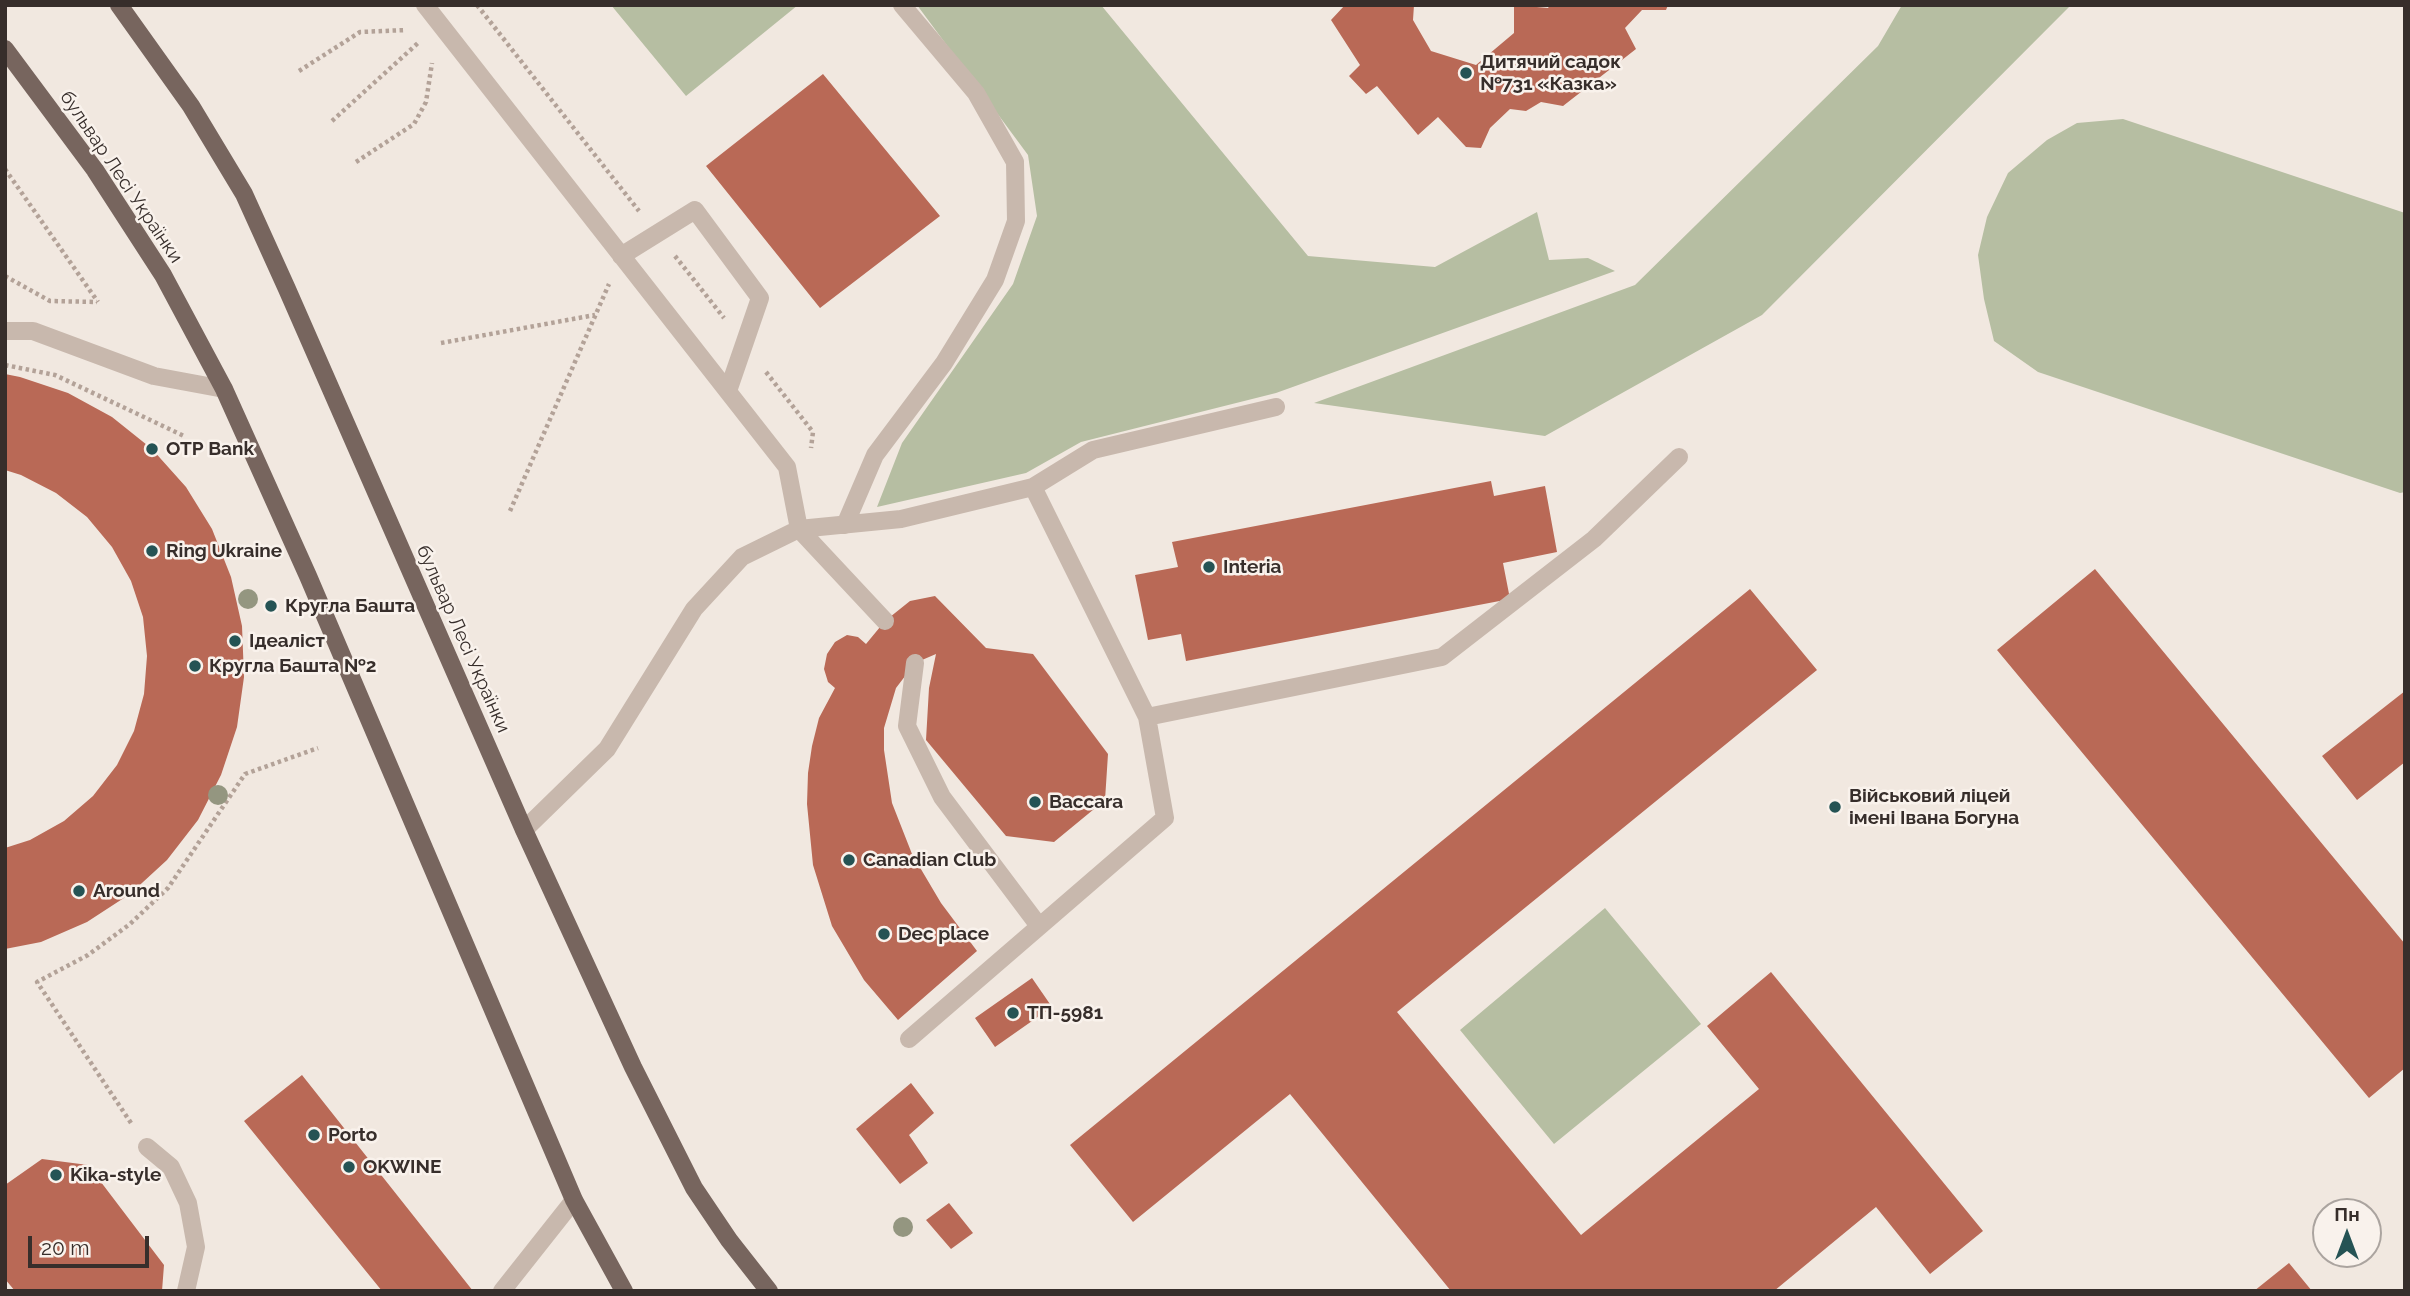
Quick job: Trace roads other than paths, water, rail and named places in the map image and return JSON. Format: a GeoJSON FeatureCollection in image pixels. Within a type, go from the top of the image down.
{"type":"FeatureCollection","features":[{"type":"Feature","properties":{"kind":"main road","name":"бульвар Лесі Українки"},"geometry":{"type":"LineString","coordinates":[[119,5],[191,106],[244,194],[524,830],[633,1066],[694,1188],[729,1240],[769,1291]]}},
{"type":"Feature","properties":{"kind":"main road","name":"бульвар Лесі Українки"},"geometry":{"type":"LineString","coordinates":[[5,49],[95,170],[163,275],[224,389],[308,576],[574,1200],[624,1291]]}},
{"type":"Feature","properties":{"kind":"lane"},"geometry":{"type":"LineString","coordinates":[[425,5],[435,28],[621,256],[787,467],[799,529],[885,621]]}},
{"type":"Feature","properties":{"kind":"lane"},"geometry":{"type":"LineString","coordinates":[[845,525],[875,455],[944,363],[995,280],[1016,221],[1015,162],[976,93],[902,5]]}},
{"type":"Feature","properties":{"kind":"lane"},"geometry":{"type":"LineString","coordinates":[[621,256],[695,210],[760,298],[728,391]]}},
{"type":"Feature","properties":{"kind":"lane"},"geometry":{"type":"LineString","coordinates":[[5,331],[33,331],[154,376],[224,389]]}},
{"type":"Feature","properties":{"kind":"lane"},"geometry":{"type":"LineString","coordinates":[[524,830],[607,749],[694,610],[742,557],[799,529],[901,519],[1033,487],[1093,450],[1276,407]]}},
{"type":"Feature","properties":{"kind":"lane"},"geometry":{"type":"LineString","coordinates":[[1147,717],[1442,657],[1594,539],[1679,457]]}},
{"type":"Feature","properties":{"kind":"lane"},"geometry":{"type":"LineString","coordinates":[[909,1039],[1165,818],[1147,717],[1033,487]]}},
{"type":"Feature","properties":{"kind":"lane"},"geometry":{"type":"LineString","coordinates":[[915,663],[907,726],[942,797],[1040,926]]}},
{"type":"Feature","properties":{"kind":"lane"},"geometry":{"type":"LineString","coordinates":[[147,1147],[171,1167],[188,1203],[196,1247],[186,1291]]}},
{"type":"Feature","properties":{"kind":"lane"},"geometry":{"type":"LineString","coordinates":[[502,1291],[574,1200]]}},
{"type":"Feature","properties":{"kind":"place","name":"Дитячий садок №731 «Казка»"},"geometry":{"type":"Point","coordinates":[1466,73]}},
{"type":"Feature","properties":{"kind":"place","name":"OTP Bank"},"geometry":{"type":"Point","coordinates":[152,449]}},
{"type":"Feature","properties":{"kind":"place","name":"Ring Ukraine"},"geometry":{"type":"Point","coordinates":[152,551]}},
{"type":"Feature","properties":{"kind":"place","name":"Interia"},"geometry":{"type":"Point","coordinates":[1209,567]}},
{"type":"Feature","properties":{"kind":"place","name":"Кругла Башта"},"geometry":{"type":"Point","coordinates":[271,606]}},
{"type":"Feature","properties":{"kind":"place","name":"Ідеаліст"},"geometry":{"type":"Point","coordinates":[235,641]}},
{"type":"Feature","properties":{"kind":"place","name":"Кругла Башта №2"},"geometry":{"type":"Point","coordinates":[195,666]}},
{"type":"Feature","properties":{"kind":"place","name":"Baccara"},"geometry":{"type":"Point","coordinates":[1035,802]}},
{"type":"Feature","properties":{"kind":"place","name":"Військовий ліцей імені Івана Богуна"},"geometry":{"type":"Point","coordinates":[1835,807]}},
{"type":"Feature","properties":{"kind":"place","name":"Canadian Club"},"geometry":{"type":"Point","coordinates":[849,860]}},
{"type":"Feature","properties":{"kind":"place","name":"Around"},"geometry":{"type":"Point","coordinates":[79,891]}},
{"type":"Feature","properties":{"kind":"place","name":"Dec place"},"geometry":{"type":"Point","coordinates":[884,934]}},
{"type":"Feature","properties":{"kind":"place","name":"ТП-5981"},"geometry":{"type":"Point","coordinates":[1013,1013]}},
{"type":"Feature","properties":{"kind":"place","name":"Porto"},"geometry":{"type":"Point","coordinates":[314,1135]}},
{"type":"Feature","properties":{"kind":"place","name":"OKWINE"},"geometry":{"type":"Point","coordinates":[349,1167]}},
{"type":"Feature","properties":{"kind":"place","name":"Kika-style"},"geometry":{"type":"Point","coordinates":[56,1175]}}]}
